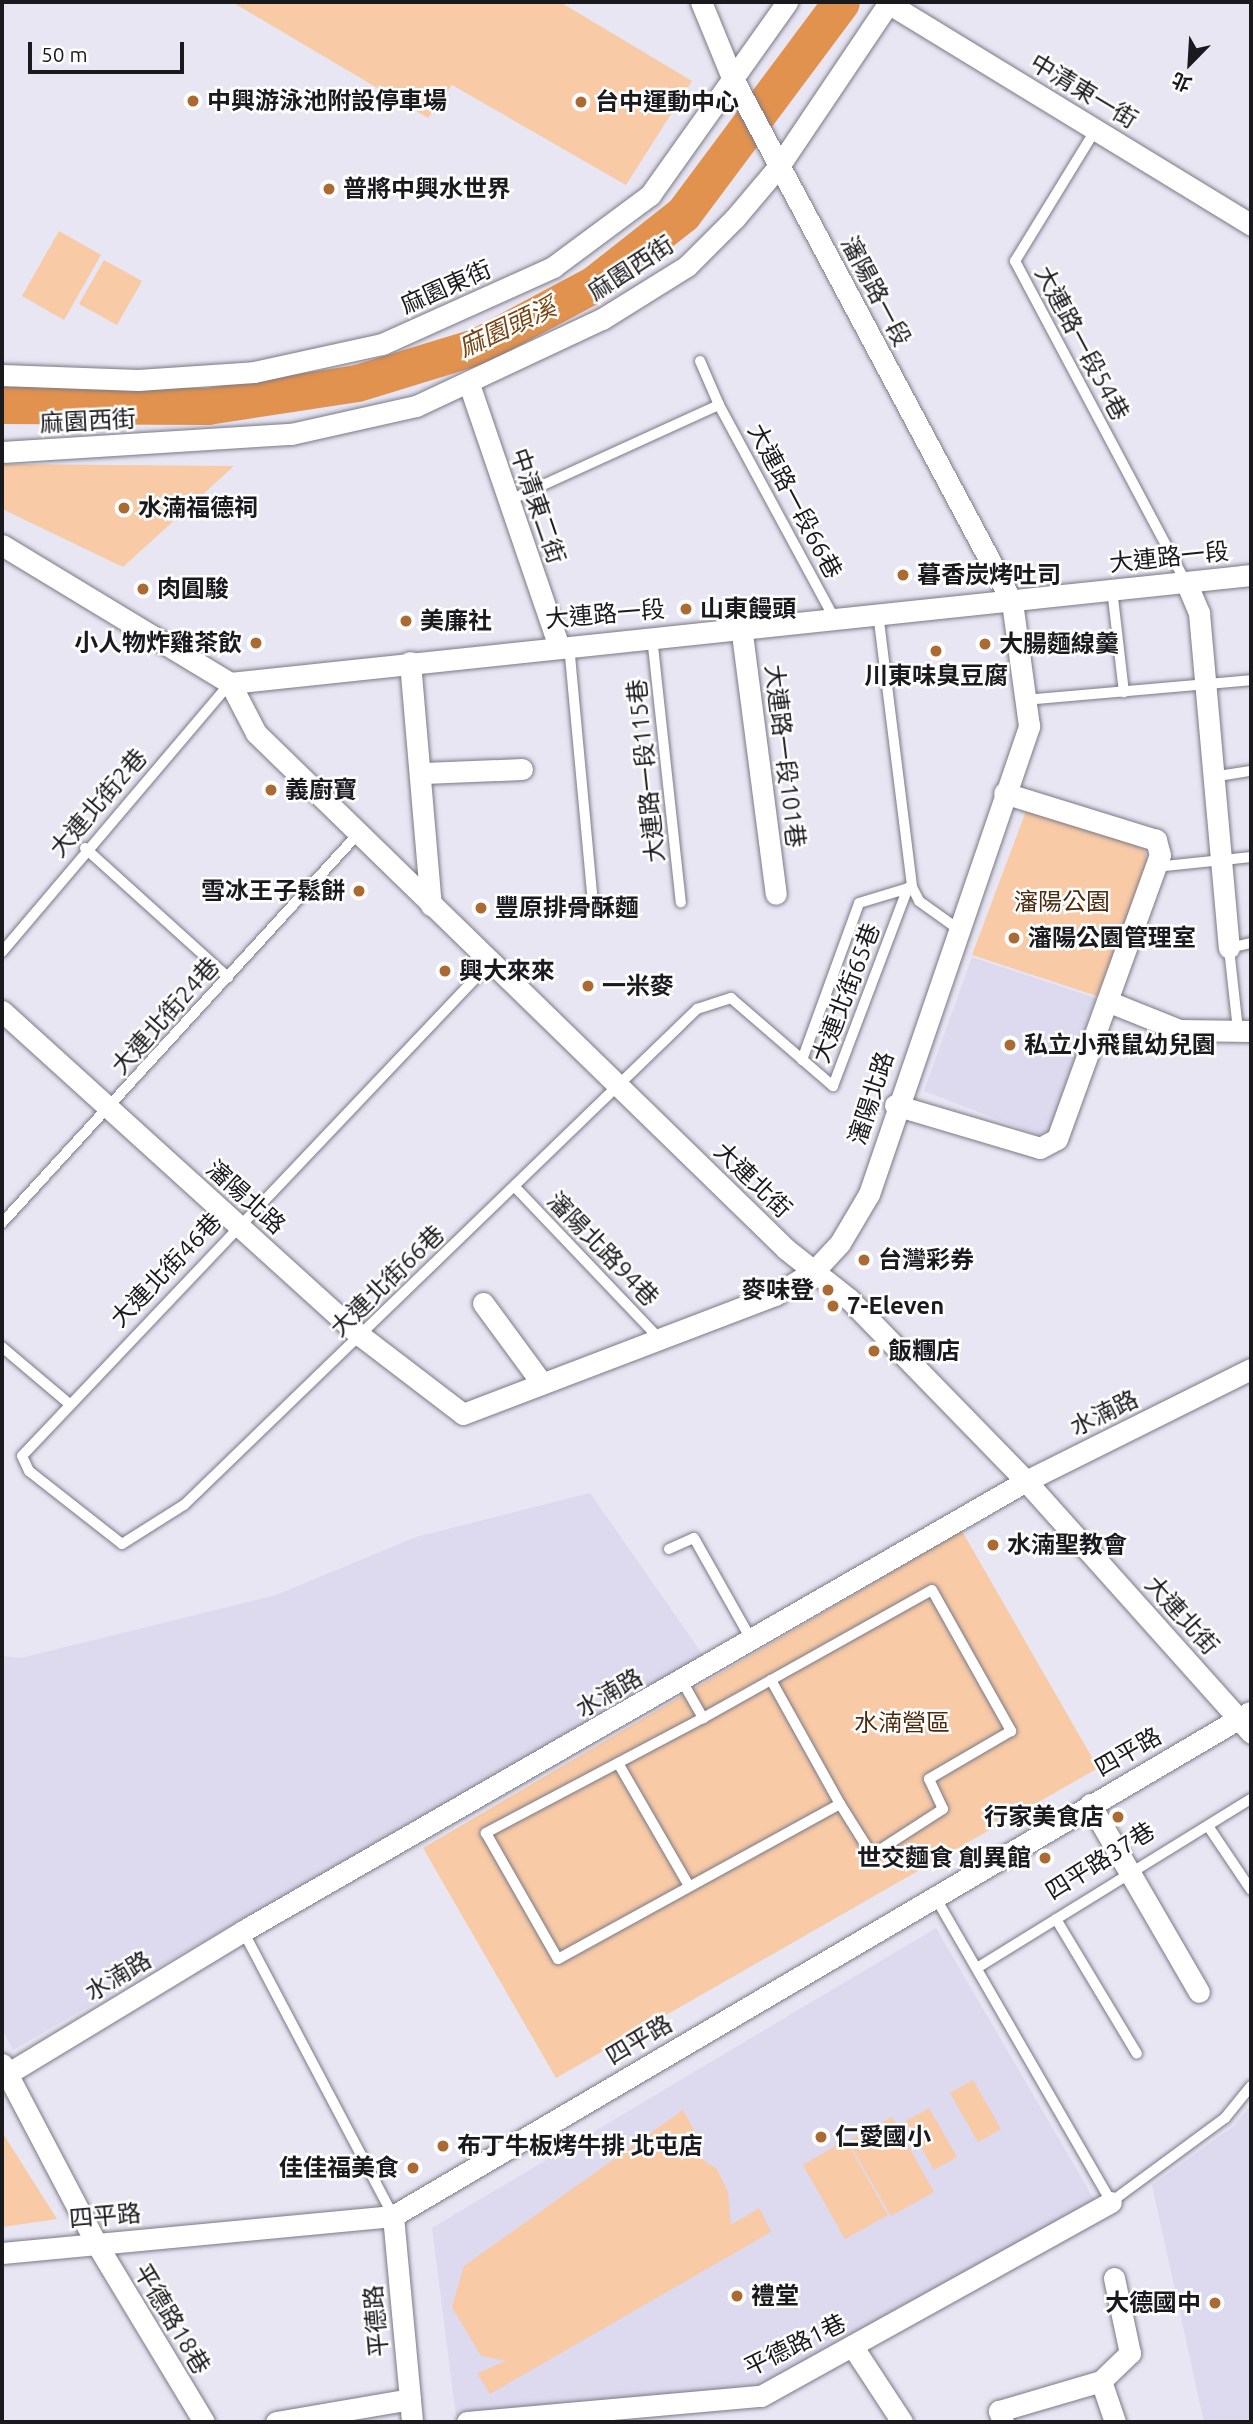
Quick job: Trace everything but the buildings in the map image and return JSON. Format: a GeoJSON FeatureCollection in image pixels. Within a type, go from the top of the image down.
{"type":"FeatureCollection","features":[{"type":"Feature","properties":{"kind":"street","name":"瀋陽路一段"},"geometry":{"type":"LineString","coordinates":[[701,2],[731,75],[1012,602]]}},
{"type":"Feature","properties":{"kind":"street","name":"麻園東街"},"geometry":{"type":"LineString","coordinates":[[2,375],[138,380],[254,372],[382,344],[553,267],[634,212],[685,154],[731,75],[787,2]]}},
{"type":"Feature","properties":{"kind":"street","name":"中清東一街"},"geometry":{"type":"LineString","coordinates":[[889,2],[1251,225]]}},
{"type":"Feature","properties":{"kind":"street","name":"麻園西街"},"geometry":{"type":"LineString","coordinates":[[2,452],[291,434],[416,406],[468,384],[602,318],[687,266],[779,166],[889,2]]}},
{"type":"Feature","properties":{"kind":"street","name":"中清東二街"},"geometry":{"type":"LineString","coordinates":[[468,384],[563,645]]}},
{"type":"Feature","properties":{"kind":"street"},"geometry":{"type":"LineString","coordinates":[[2,545],[230,683]]}},
{"type":"Feature","properties":{"kind":"street","name":"大連路一段"},"geometry":{"type":"LineString","coordinates":[[230,683],[741,626],[1012,602],[1251,575]]}},
{"type":"Feature","properties":{"kind":"street"},"geometry":{"type":"LineString","coordinates":[[1186,582],[1199,613],[1219,860],[1229,948]]}},
{"type":"Feature","properties":{"kind":"street","name":"瀋陽北路"},"geometry":{"type":"LineString","coordinates":[[2,1011],[109,1111],[361,1336],[463,1414],[541,1382],[775,1295],[814,1271],[839,1243],[869,1194],[895,1105],[1029,726],[1012,602]]}},
{"type":"Feature","properties":{"kind":"street","name":"大連路一段101巷"},"geometry":{"type":"LineString","coordinates":[[741,626],[776,894]]}},
{"type":"Feature","properties":{"kind":"street"},"geometry":{"type":"LineString","coordinates":[[410,662],[424,773],[431,905]]}},
{"type":"Feature","properties":{"kind":"street","name":"大連北街"},"geometry":{"type":"LineString","coordinates":[[230,683],[256,733],[489,964],[814,1271],[1026,1481],[1247,1721]]}},
{"type":"Feature","properties":{"kind":"street"},"geometry":{"type":"LineString","coordinates":[[424,773],[522,769]]}},
{"type":"Feature","properties":{"kind":"street"},"geometry":{"type":"LineString","coordinates":[[895,1105],[1040,1148],[1057,1139],[1155,867],[1156,840],[1004,793]]}},
{"type":"Feature","properties":{"kind":"street"},"geometry":{"type":"LineString","coordinates":[[1107,1001],[1179,1030],[1244,1030]]}},
{"type":"Feature","properties":{"kind":"street"},"geometry":{"type":"LineString","coordinates":[[483,1303],[541,1382]]}},
{"type":"Feature","properties":{"kind":"street","name":"水湳路"},"geometry":{"type":"LineString","coordinates":[[4,2072],[243,1931],[752,1641],[1026,1481],[1251,1369]]}},
{"type":"Feature","properties":{"kind":"street","name":"四平路"},"geometry":{"type":"LineString","coordinates":[[2,2253],[393,2216],[1090,1804],[1247,1721]]}},
{"type":"Feature","properties":{"kind":"street"},"geometry":{"type":"LineString","coordinates":[[1090,1804],[1199,1992]]}},
{"type":"Feature","properties":{"kind":"street","name":"平德路18巷"},"geometry":{"type":"LineString","coordinates":[[4,2072],[96,2243],[204,2422]]}},
{"type":"Feature","properties":{"kind":"street","name":"平德路1巷"},"geometry":{"type":"LineString","coordinates":[[467,2422],[602,2417],[761,2396],[1111,2202]]}},
{"type":"Feature","properties":{"kind":"street","name":"平德路"},"geometry":{"type":"LineString","coordinates":[[393,2216],[411,2422]]}},
{"type":"Feature","properties":{"kind":"street"},"geometry":{"type":"LineString","coordinates":[[1003,2422],[999,2411],[1101,2381],[1130,2353],[1114,2278]]}},
{"type":"Feature","properties":{"kind":"street"},"geometry":{"type":"LineString","coordinates":[[853,2347],[902,2422]]}},
{"type":"Feature","properties":{"kind":"street"},"geometry":{"type":"LineString","coordinates":[[1101,2381],[1115,2422]]}},
{"type":"Feature","properties":{"kind":"street"},"geometry":{"type":"LineString","coordinates":[[276,2422],[410,2399]]}},
{"type":"Feature","properties":{"kind":"lane","name":"大連路一段54巷"},"geometry":{"type":"LineString","coordinates":[[1097,128],[1014,261],[1186,582]]}},
{"type":"Feature","properties":{"kind":"lane","name":"大連路一段66巷"},"geometry":{"type":"LineString","coordinates":[[700,360],[719,405],[834,618]]}},
{"type":"Feature","properties":{"kind":"lane","name":"大連路一段66巷"},"geometry":{"type":"LineString","coordinates":[[509,501],[719,405]]}},
{"type":"Feature","properties":{"kind":"lane"},"geometry":{"type":"LineString","coordinates":[[1112,589],[1124,692]]}},
{"type":"Feature","properties":{"kind":"lane"},"geometry":{"type":"LineString","coordinates":[[878,613],[910,887],[919,901],[958,929]]}},
{"type":"Feature","properties":{"kind":"lane","name":"大連路一段115巷"},"geometry":{"type":"LineString","coordinates":[[652,637],[681,901]]}},
{"type":"Feature","properties":{"kind":"lane","name":"中清東二街"},"geometry":{"type":"LineString","coordinates":[[563,645],[593,904]]}},
{"type":"Feature","properties":{"kind":"lane"},"geometry":{"type":"LineString","coordinates":[[1024,700],[1251,680]]}},
{"type":"Feature","properties":{"kind":"lane","name":"大連北街2巷"},"geometry":{"type":"LineString","coordinates":[[2,952],[85,848],[230,683]]}},
{"type":"Feature","properties":{"kind":"lane"},"geometry":{"type":"LineString","coordinates":[[1212,778],[1251,771]]}},
{"type":"Feature","properties":{"kind":"lane","name":"大連北街24巷"},"geometry":{"type":"LineString","coordinates":[[2,1223],[109,1111],[357,835]]}},
{"type":"Feature","properties":{"kind":"lane"},"geometry":{"type":"LineString","coordinates":[[85,848],[228,976]]}},
{"type":"Feature","properties":{"kind":"lane"},"geometry":{"type":"LineString","coordinates":[[1155,867],[1251,857]]}},
{"type":"Feature","properties":{"kind":"lane"},"geometry":{"type":"LineString","coordinates":[[802,1060],[859,903],[910,887]]}},
{"type":"Feature","properties":{"kind":"lane","name":"大連北街65巷"},"geometry":{"type":"LineString","coordinates":[[621,1089],[697,1009],[731,998],[833,1086],[910,887]]}},
{"type":"Feature","properties":{"kind":"lane"},"geometry":{"type":"LineString","coordinates":[[1244,1030],[1229,948],[1251,943]]}},
{"type":"Feature","properties":{"kind":"lane","name":"大連北街46巷"},"geometry":{"type":"LineString","coordinates":[[22,1456],[67,1402],[489,964]]}},
{"type":"Feature","properties":{"kind":"lane","name":"大連北街66巷"},"geometry":{"type":"LineString","coordinates":[[22,1456],[29,1471],[122,1544],[184,1505],[515,1187],[621,1089]]}},
{"type":"Feature","properties":{"kind":"lane","name":"瀋陽北路94巷"},"geometry":{"type":"LineString","coordinates":[[515,1187],[660,1339]]}},
{"type":"Feature","properties":{"kind":"lane"},"geometry":{"type":"LineString","coordinates":[[2,1347],[67,1402]]}},
{"type":"Feature","properties":{"kind":"lane"},"geometry":{"type":"LineString","coordinates":[[670,1549],[694,1538],[752,1641]]}},
{"type":"Feature","properties":{"kind":"lane"},"geometry":{"type":"LineString","coordinates":[[771,1680],[840,1804],[872,1854],[943,1809],[929,1779],[1011,1731],[932,1590],[703,1718],[486,1833],[558,1959],[688,1884],[840,1804]]}},
{"type":"Feature","properties":{"kind":"lane"},"geometry":{"type":"LineString","coordinates":[[682,1681],[703,1718]]}},
{"type":"Feature","properties":{"kind":"lane"},"geometry":{"type":"LineString","coordinates":[[618,1763],[688,1884]]}},
{"type":"Feature","properties":{"kind":"lane","name":"四平路37巷"},"geometry":{"type":"LineString","coordinates":[[977,1968],[1251,1799]]}},
{"type":"Feature","properties":{"kind":"lane"},"geometry":{"type":"LineString","coordinates":[[1208,1826],[1251,1891]]}},
{"type":"Feature","properties":{"kind":"lane"},"geometry":{"type":"LineString","coordinates":[[934,1895],[1111,2202],[1225,2118],[1251,2087]]}},
{"type":"Feature","properties":{"kind":"lane"},"geometry":{"type":"LineString","coordinates":[[1056,1919],[1137,2054]]}},
{"type":"Feature","properties":{"kind":"lane"},"geometry":{"type":"LineString","coordinates":[[243,1931],[393,2216]]}},
{"type":"Feature","properties":{"kind":"shaded area","name":"私立小飛鼠幼兒園"},"geometry":{"type":"Polygon","coordinates":[[[972,957],[1096,998],[1049,1131],[1038,1135],[924,1091],[972,957]]]}},
{"type":"Feature","properties":{"kind":"shaded area"},"geometry":{"type":"Polygon","coordinates":[[[590,1493],[703,1655],[13,2050],[2,2030],[2,1656],[21,1658],[276,1595],[416,1537],[590,1493]]]}},
{"type":"Feature","properties":{"kind":"shaded area","name":"仁愛國小"},"geometry":{"type":"Polygon","coordinates":[[[936,1928],[1095,2201],[757,2386],[456,2416],[432,2228],[936,1928]]]}},
{"type":"Feature","properties":{"kind":"shaded area","name":"大德國中"},"geometry":{"type":"Polygon","coordinates":[[[1251,2105],[1251,2422],[1204,2422],[1152,2185],[1234,2126],[1251,2105]]]}},
{"type":"Feature","properties":{"kind":"green space","name":"台中運動中心"},"geometry":{"type":"Polygon","coordinates":[[[232,2],[560,2],[692,81],[626,185],[452,85],[428,118],[232,2]]]}},
{"type":"Feature","properties":{"kind":"green space"},"geometry":{"type":"Polygon","coordinates":[[[59,231],[101,255],[64,320],[22,296],[59,231]]]}},
{"type":"Feature","properties":{"kind":"green space"},"geometry":{"type":"Polygon","coordinates":[[[104,260],[142,281],[117,325],[79,304],[104,260]]]}},
{"type":"Feature","properties":{"kind":"green space"},"geometry":{"type":"Polygon","coordinates":[[[2,464],[234,466],[123,567],[2,509],[2,464]]]}},
{"type":"Feature","properties":{"kind":"green space","name":"瀋陽公園"},"geometry":{"type":"Polygon","coordinates":[[[1035,806],[1144,849],[1148,862],[1097,996],[972,955],[1026,811],[1035,806]]]}},
{"type":"Feature","properties":{"kind":"green space","name":"水湳營區"},"geometry":{"type":"Polygon","coordinates":[[[962,1531],[1098,1768],[556,2078],[423,1848],[962,1531]]]}},
{"type":"Feature","properties":{"kind":"green space"},"geometry":{"type":"Polygon","coordinates":[[[973,2080],[1001,2129],[978,2142],[950,2093],[973,2080]]]}},
{"type":"Feature","properties":{"kind":"green space"},"geometry":{"type":"Polygon","coordinates":[[[929,2108],[957,2157],[934,2170],[906,2121],[929,2108]]]}},
{"type":"Feature","properties":{"kind":"green space"},"geometry":{"type":"Polygon","coordinates":[[[683,2110],[697,2135],[680,2145],[717,2169],[728,2192],[731,2225],[759,2208],[771,2232],[490,2394],[477,2373],[506,2361],[481,2356],[452,2307],[464,2266],[683,2110]]]}},
{"type":"Feature","properties":{"kind":"green space"},"geometry":{"type":"Polygon","coordinates":[[[892,2117],[934,2192],[891,2216],[848,2141],[892,2117]]]}},
{"type":"Feature","properties":{"kind":"green space"},"geometry":{"type":"Polygon","coordinates":[[[2,2132],[57,2219],[2,2227],[2,2132]]]}},
{"type":"Feature","properties":{"kind":"green space"},"geometry":{"type":"Polygon","coordinates":[[[846,2140],[888,2215],[845,2239],[803,2165],[846,2140]]]}},
{"type":"Feature","properties":{"kind":"waterway","name":"麻園頭溪"},"geometry":{"type":"LineString","coordinates":[[2,405],[207,406],[357,383],[478,346],[594,284],[683,214],[841,2]]}},
{"type":"Feature","properties":{"kind":"place","name":"中興游泳池附設停車場"},"geometry":{"type":"Point","coordinates":[193,101]}},
{"type":"Feature","properties":{"kind":"place","name":"台中運動中心"},"geometry":{"type":"Point","coordinates":[581,102]}},
{"type":"Feature","properties":{"kind":"place","name":"普將中興水世界"},"geometry":{"type":"Point","coordinates":[329,189]}},
{"type":"Feature","properties":{"kind":"place","name":"水湳福德祠"},"geometry":{"type":"Point","coordinates":[124,508]}},
{"type":"Feature","properties":{"kind":"place","name":"暮香炭烤吐司"},"geometry":{"type":"Point","coordinates":[903,575]}},
{"type":"Feature","properties":{"kind":"place","name":"肉圓駿"},"geometry":{"type":"Point","coordinates":[143,589]}},
{"type":"Feature","properties":{"kind":"place","name":"山東饅頭"},"geometry":{"type":"Point","coordinates":[686,609]}},
{"type":"Feature","properties":{"kind":"place","name":"美廉社"},"geometry":{"type":"Point","coordinates":[406,621]}},
{"type":"Feature","properties":{"kind":"place","name":"小人物炸雞茶飲"},"geometry":{"type":"Point","coordinates":[256,643]}},
{"type":"Feature","properties":{"kind":"place","name":"大腸麵線羹"},"geometry":{"type":"Point","coordinates":[985,644]}},
{"type":"Feature","properties":{"kind":"place","name":"川東味臭豆腐"},"geometry":{"type":"Point","coordinates":[936,651]}},
{"type":"Feature","properties":{"kind":"place","name":"義廚寶"},"geometry":{"type":"Point","coordinates":[271,790]}},
{"type":"Feature","properties":{"kind":"place","name":"雪冰王子鬆餅"},"geometry":{"type":"Point","coordinates":[359,891]}},
{"type":"Feature","properties":{"kind":"place","name":"豐原排骨酥麵"},"geometry":{"type":"Point","coordinates":[481,908]}},
{"type":"Feature","properties":{"kind":"place","name":"瀋陽公園管理室"},"geometry":{"type":"Point","coordinates":[1014,938]}},
{"type":"Feature","properties":{"kind":"place","name":"興大來來"},"geometry":{"type":"Point","coordinates":[445,971]}},
{"type":"Feature","properties":{"kind":"place","name":"一米麥"},"geometry":{"type":"Point","coordinates":[588,986]}},
{"type":"Feature","properties":{"kind":"place","name":"私立小飛鼠幼兒園"},"geometry":{"type":"Point","coordinates":[1010,1045]}},
{"type":"Feature","properties":{"kind":"place","name":"台灣彩券"},"geometry":{"type":"Point","coordinates":[864,1260]}},
{"type":"Feature","properties":{"kind":"place","name":"麥味登"},"geometry":{"type":"Point","coordinates":[828,1290]}},
{"type":"Feature","properties":{"kind":"place","name":"7-Eleven"},"geometry":{"type":"Point","coordinates":[833,1306]}},
{"type":"Feature","properties":{"kind":"place","name":"飯糰店"},"geometry":{"type":"Point","coordinates":[874,1351]}},
{"type":"Feature","properties":{"kind":"place","name":"水湳聖教會"},"geometry":{"type":"Point","coordinates":[993,1545]}},
{"type":"Feature","properties":{"kind":"place","name":"行家美食店"},"geometry":{"type":"Point","coordinates":[1118,1817]}},
{"type":"Feature","properties":{"kind":"place","name":"世交麵食 創異館"},"geometry":{"type":"Point","coordinates":[1045,1858]}},
{"type":"Feature","properties":{"kind":"place","name":"仁愛國小"},"geometry":{"type":"Point","coordinates":[821,2137]}},
{"type":"Feature","properties":{"kind":"place","name":"布丁牛板烤牛排 北屯店"},"geometry":{"type":"Point","coordinates":[443,2146]}},
{"type":"Feature","properties":{"kind":"place","name":"佳佳福美食"},"geometry":{"type":"Point","coordinates":[413,2168]}},
{"type":"Feature","properties":{"kind":"place","name":"禮堂"},"geometry":{"type":"Point","coordinates":[737,2296]}},
{"type":"Feature","properties":{"kind":"place","name":"大德國中"},"geometry":{"type":"Point","coordinates":[1215,2303]}}]}
